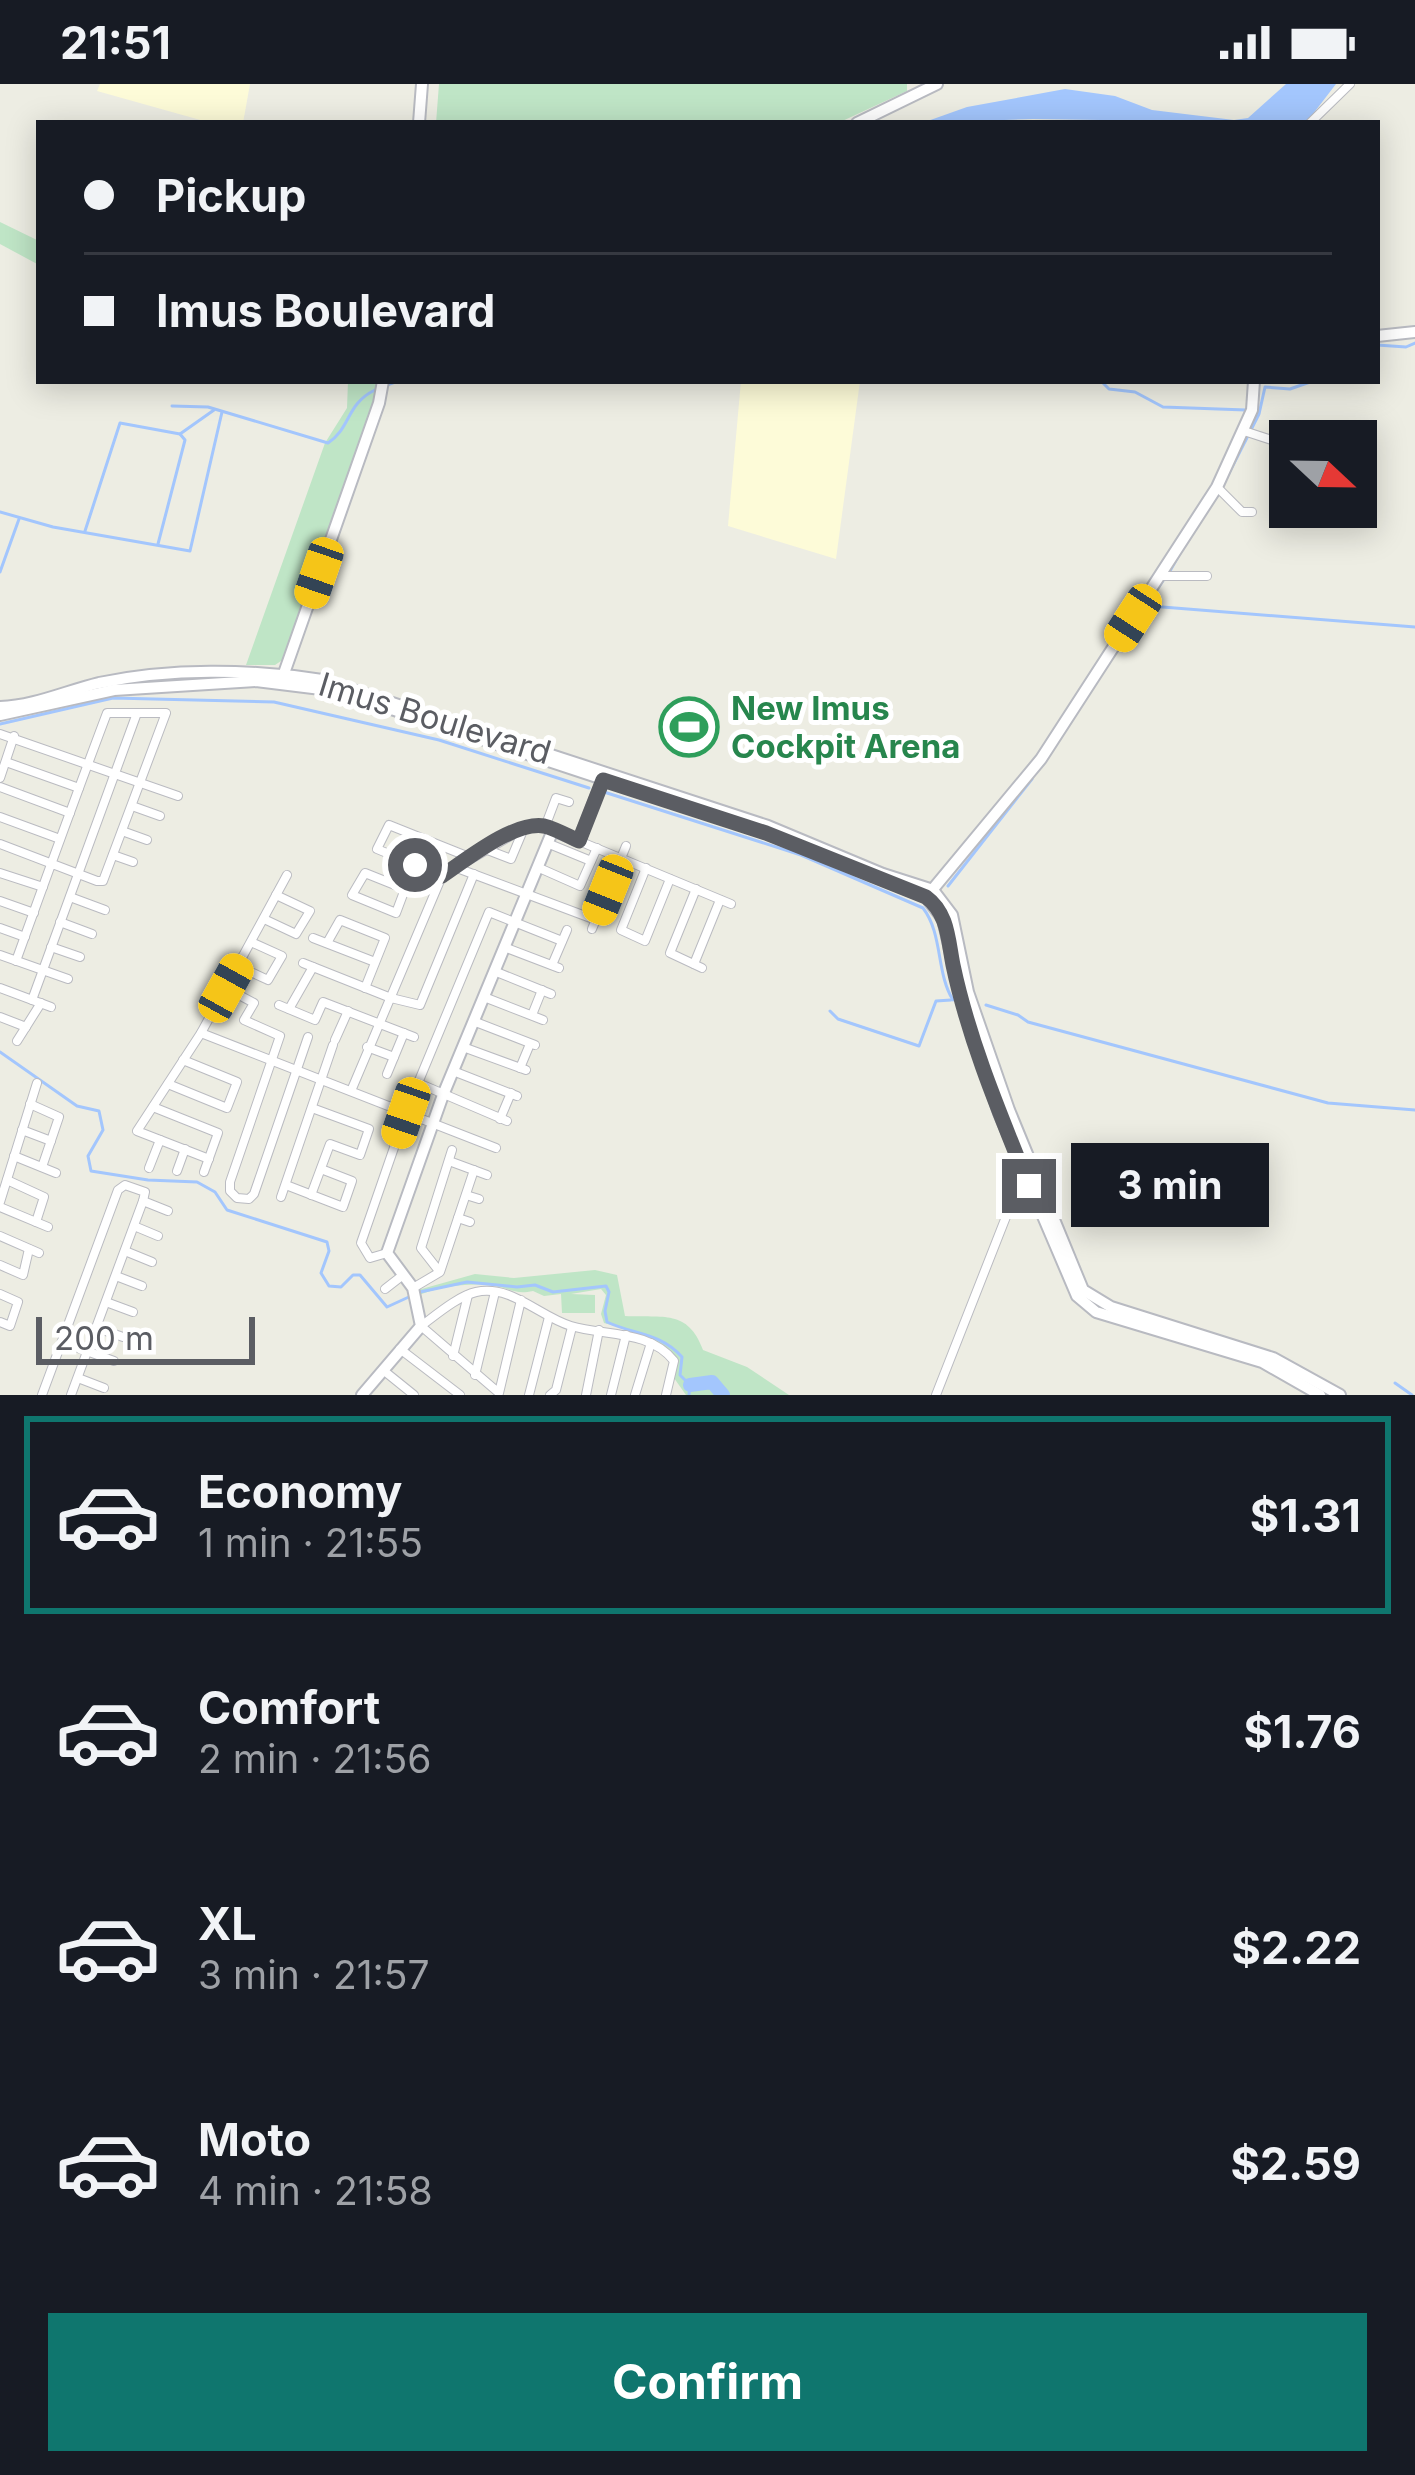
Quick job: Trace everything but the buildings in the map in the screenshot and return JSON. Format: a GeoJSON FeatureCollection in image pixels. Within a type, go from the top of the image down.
{"type":"FeatureCollection","features":[{"type":"Feature","properties":{"kind":"main road"},"geometry":{"type":"LineString","coordinates":[[419,120],[422,84]]}},
{"type":"Feature","properties":{"kind":"main road"},"geometry":{"type":"LineString","coordinates":[[863,120],[937,84]]}},
{"type":"Feature","properties":{"kind":"main road"},"geometry":{"type":"LineString","coordinates":[[1380,336],[1415,332]]}},
{"type":"Feature","properties":{"kind":"main road"},"geometry":{"type":"LineString","coordinates":[[283,678],[382,384]]}},
{"type":"Feature","properties":{"kind":"main road"},"geometry":{"type":"LineString","coordinates":[[1254,384],[1252,410],[1217,487],[1041,759],[929,893],[952,915],[968,992],[1070,1286],[1085,1305],[1108,1316],[1262,1363],[1320,1395]]}},
{"type":"Feature","properties":{"kind":"main road","name":"Imus Boulevard"},"geometry":{"type":"LineString","coordinates":[[0,711],[114,681],[189,675],[283,678],[363,691],[604,776],[768,826],[929,893]]}},
{"type":"Feature","properties":{"kind":"main road"},"geometry":{"type":"LineString","coordinates":[[367,1394],[421,1326],[414,1293],[387,1253],[442,1095],[547,843],[549,828],[579,841],[604,776]]}},
{"type":"Feature","properties":{"kind":"main road"},"geometry":{"type":"LineString","coordinates":[[1034,1184],[1077,1281],[1090,1298],[1273,1358],[1340,1395]]}},
{"type":"Feature","properties":{"kind":"street"},"geometry":{"type":"LineString","coordinates":[[1313,120],[1350,84]]}},
{"type":"Feature","properties":{"kind":"street"},"geometry":{"type":"LineString","coordinates":[[1244,431],[1269,439]]}},
{"type":"Feature","properties":{"kind":"street"},"geometry":{"type":"LineString","coordinates":[[1217,487],[1242,512],[1252,512]]}},
{"type":"Feature","properties":{"kind":"street"},"geometry":{"type":"LineString","coordinates":[[1160,576],[1208,577]]}},
{"type":"Feature","properties":{"kind":"street"},"geometry":{"type":"LineString","coordinates":[[0,844],[52,862],[79,873],[103,880],[166,713],[106,713],[61,839],[52,862],[16,961]]}},
{"type":"Feature","properties":{"kind":"street"},"geometry":{"type":"LineString","coordinates":[[17,1041],[41,1003],[43,970],[137,713]]}},
{"type":"Feature","properties":{"kind":"street"},"geometry":{"type":"LineString","coordinates":[[0,734],[178,796]]}},
{"type":"Feature","properties":{"kind":"street"},"geometry":{"type":"LineString","coordinates":[[14,736],[0,782],[70,813]]}},
{"type":"Feature","properties":{"kind":"street"},"geometry":{"type":"LineString","coordinates":[[6,762],[79,788]]}},
{"type":"Feature","properties":{"kind":"street"},"geometry":{"type":"LineString","coordinates":[[351,1091],[442,876],[524,828],[549,828],[556,798],[569,802]]}},
{"type":"Feature","properties":{"kind":"street"},"geometry":{"type":"LineString","coordinates":[[132,806],[160,816]]}},
{"type":"Feature","properties":{"kind":"street"},"geometry":{"type":"LineString","coordinates":[[0,817],[61,839]]}},
{"type":"Feature","properties":{"kind":"street"},"geometry":{"type":"LineString","coordinates":[[442,876],[377,849],[389,825],[470,857]]}},
{"type":"Feature","properties":{"kind":"street"},"geometry":{"type":"LineString","coordinates":[[483,849],[511,859],[524,828]]}},
{"type":"Feature","properties":{"kind":"street"},"geometry":{"type":"LineString","coordinates":[[122,831],[147,840]]}},
{"type":"Feature","properties":{"kind":"street"},"geometry":{"type":"LineString","coordinates":[[579,841],[731,904]]}},
{"type":"Feature","properties":{"kind":"street"},"geometry":{"type":"LineString","coordinates":[[547,843],[591,861]]}},
{"type":"Feature","properties":{"kind":"street"},"geometry":{"type":"LineString","coordinates":[[455,867],[594,925],[626,846]]}},
{"type":"Feature","properties":{"kind":"street"},"geometry":{"type":"LineString","coordinates":[[537,867],[580,886],[597,848]]}},
{"type":"Feature","properties":{"kind":"street"},"geometry":{"type":"LineString","coordinates":[[113,855],[133,862]]}},
{"type":"Feature","properties":{"kind":"street"},"geometry":{"type":"LineString","coordinates":[[405,889],[365,873],[352,895],[396,913],[415,865]]}},
{"type":"Feature","properties":{"kind":"street"},"geometry":{"type":"LineString","coordinates":[[646,868],[621,930],[645,941],[670,879]]}},
{"type":"Feature","properties":{"kind":"street"},"geometry":{"type":"LineString","coordinates":[[0,873],[43,887]]}},
{"type":"Feature","properties":{"kind":"street"},"geometry":{"type":"LineString","coordinates":[[303,963],[411,1005],[422,1002],[474,874]]}},
{"type":"Feature","properties":{"kind":"street"},"geometry":{"type":"LineString","coordinates":[[209,1159],[137,1131],[202,1033],[287,875]]}},
{"type":"Feature","properties":{"kind":"street"},"geometry":{"type":"LineString","coordinates":[[696,890],[670,953],[698,966],[720,900]]}},
{"type":"Feature","properties":{"kind":"street"},"geometry":{"type":"LineString","coordinates":[[264,919],[296,934],[310,911],[277,895]]}},
{"type":"Feature","properties":{"kind":"street"},"geometry":{"type":"LineString","coordinates":[[70,897],[105,910]]}},
{"type":"Feature","properties":{"kind":"street"},"geometry":{"type":"LineString","coordinates":[[0,901],[34,913]]}},
{"type":"Feature","properties":{"kind":"street"},"geometry":{"type":"LineString","coordinates":[[453,1070],[514,1094],[504,1120],[418,1083],[489,912],[562,941]]}},
{"type":"Feature","properties":{"kind":"street"},"geometry":{"type":"LineString","coordinates":[[327,943],[337,922],[344,920],[385,938],[364,988]]}},
{"type":"Feature","properties":{"kind":"street"},"geometry":{"type":"LineString","coordinates":[[61,922],[92,934]]}},
{"type":"Feature","properties":{"kind":"street"},"geometry":{"type":"LineString","coordinates":[[0,928],[25,937]]}},
{"type":"Feature","properties":{"kind":"street"},"geometry":{"type":"LineString","coordinates":[[504,947],[555,967],[566,930]]}},
{"type":"Feature","properties":{"kind":"street"},"geometry":{"type":"LineString","coordinates":[[313,938],[375,962]]}},
{"type":"Feature","properties":{"kind":"street"},"geometry":{"type":"LineString","coordinates":[[238,966],[268,980],[282,956],[251,942]]}},
{"type":"Feature","properties":{"kind":"street"},"geometry":{"type":"LineString","coordinates":[[51,947],[80,957]]}},
{"type":"Feature","properties":{"kind":"street"},"geometry":{"type":"LineString","coordinates":[[0,955],[68,980]]}},
{"type":"Feature","properties":{"kind":"street"},"geometry":{"type":"LineString","coordinates":[[314,967],[284,1007],[315,1020],[323,1002],[409,1035],[387,1074]]}},
{"type":"Feature","properties":{"kind":"street"},"geometry":{"type":"LineString","coordinates":[[494,971],[547,992],[532,1016]]}},
{"type":"Feature","properties":{"kind":"street"},"geometry":{"type":"LineString","coordinates":[[0,988],[41,1003]]}},
{"type":"Feature","properties":{"kind":"street"},"geometry":{"type":"LineString","coordinates":[[226,988],[254,1003],[244,1021],[280,1036],[230,1182],[230,1192],[237,1198],[254,1193],[308,1037]]}},
{"type":"Feature","properties":{"kind":"street"},"geometry":{"type":"LineString","coordinates":[[484,997],[543,1020]]}},
{"type":"Feature","properties":{"kind":"street"},"geometry":{"type":"LineString","coordinates":[[281,1197],[348,1011]]}},
{"type":"Feature","properties":{"kind":"street"},"geometry":{"type":"LineString","coordinates":[[0,1017],[26,1027]]}},
{"type":"Feature","properties":{"kind":"street"},"geometry":{"type":"LineString","coordinates":[[463,1046],[523,1070],[532,1044],[473,1021]]}},
{"type":"Feature","properties":{"kind":"street"},"geometry":{"type":"LineString","coordinates":[[202,1033],[496,1148]]}},
{"type":"Feature","properties":{"kind":"street"},"geometry":{"type":"LineString","coordinates":[[368,1047],[394,1057]]}},
{"type":"Feature","properties":{"kind":"street"},"geometry":{"type":"LineString","coordinates":[[168,1084],[227,1108],[237,1082],[183,1060]]}},
{"type":"Feature","properties":{"kind":"street"},"geometry":{"type":"LineString","coordinates":[[37,1083],[0,1205],[47,1227]]}},
{"type":"Feature","properties":{"kind":"street"},"geometry":{"type":"LineString","coordinates":[[30,1104],[52,1109],[59,1117],[42,1168]]}},
{"type":"Feature","properties":{"kind":"street"},"geometry":{"type":"LineString","coordinates":[[153,1107],[218,1133],[204,1172]]}},
{"type":"Feature","properties":{"kind":"street"},"geometry":{"type":"LineString","coordinates":[[310,1195],[330,1144],[360,1155],[369,1129],[313,1108]]}},
{"type":"Feature","properties":{"kind":"street"},"geometry":{"type":"LineString","coordinates":[[387,1253],[370,1258],[362,1243],[406,1113]]}},
{"type":"Feature","properties":{"kind":"street"},"geometry":{"type":"LineString","coordinates":[[22,1130],[51,1141]]}},
{"type":"Feature","properties":{"kind":"street"},"geometry":{"type":"LineString","coordinates":[[149,1168],[160,1140]]}},
{"type":"Feature","properties":{"kind":"street"},"geometry":{"type":"LineString","coordinates":[[177,1171],[184,1149]]}},
{"type":"Feature","properties":{"kind":"street"},"geometry":{"type":"LineString","coordinates":[[440,1272],[421,1248],[451,1155],[487,1174]]}},
{"type":"Feature","properties":{"kind":"street"},"geometry":{"type":"LineString","coordinates":[[14,1156],[56,1173]]}},
{"type":"Feature","properties":{"kind":"street"},"geometry":{"type":"LineString","coordinates":[[286,1185],[343,1207],[352,1180],[321,1169]]}},
{"type":"Feature","properties":{"kind":"street"},"geometry":{"type":"LineString","coordinates":[[414,1293],[440,1272],[474,1170]]}},
{"type":"Feature","properties":{"kind":"street"},"geometry":{"type":"LineString","coordinates":[[7,1180],[44,1197],[36,1222]]}},
{"type":"Feature","properties":{"kind":"street"},"geometry":{"type":"LineString","coordinates":[[936,1395],[1013,1199],[1034,1184]]}},
{"type":"Feature","properties":{"kind":"street"},"geometry":{"type":"LineString","coordinates":[[42,1395],[119,1188],[142,1189],[146,1192],[143,1202],[71,1395]]}},
{"type":"Feature","properties":{"kind":"street"},"geometry":{"type":"LineString","coordinates":[[466,1195],[478,1199]]}},
{"type":"Feature","properties":{"kind":"street"},"geometry":{"type":"LineString","coordinates":[[143,1202],[168,1211]]}},
{"type":"Feature","properties":{"kind":"street"},"geometry":{"type":"LineString","coordinates":[[458,1218],[470,1222]]}},
{"type":"Feature","properties":{"kind":"street"},"geometry":{"type":"LineString","coordinates":[[134,1226],[158,1236]]}},
{"type":"Feature","properties":{"kind":"street"},"geometry":{"type":"LineString","coordinates":[[0,1236],[34,1251],[23,1275],[0,1265]]}},
{"type":"Feature","properties":{"kind":"street"},"geometry":{"type":"LineString","coordinates":[[124,1251],[152,1262]]}},
{"type":"Feature","properties":{"kind":"street"},"geometry":{"type":"LineString","coordinates":[[385,1289],[404,1274]]}},
{"type":"Feature","properties":{"kind":"street"},"geometry":{"type":"LineString","coordinates":[[116,1276],[142,1286]]}},
{"type":"Feature","properties":{"kind":"street"},"geometry":{"type":"LineString","coordinates":[[475,1375],[495,1292]]}},
{"type":"Feature","properties":{"kind":"street"},"geometry":{"type":"LineString","coordinates":[[520,1300],[498,1394],[421,1326],[468,1295],[495,1292],[520,1300],[572,1327],[651,1343],[674,1361],[666,1395]]}},
{"type":"Feature","properties":{"kind":"street"},"geometry":{"type":"LineString","coordinates":[[0,1294],[18,1302],[10,1326],[0,1322]]}},
{"type":"Feature","properties":{"kind":"street"},"geometry":{"type":"LineString","coordinates":[[453,1357],[468,1295]]}},
{"type":"Feature","properties":{"kind":"street"},"geometry":{"type":"LineString","coordinates":[[106,1302],[134,1312]]}},
{"type":"Feature","properties":{"kind":"street"},"geometry":{"type":"LineString","coordinates":[[529,1395],[549,1317]]}},
{"type":"Feature","properties":{"kind":"street"},"geometry":{"type":"LineString","coordinates":[[550,1395],[556,1390],[572,1327]]}},
{"type":"Feature","properties":{"kind":"street"},"geometry":{"type":"LineString","coordinates":[[96,1328],[123,1337]]}},
{"type":"Feature","properties":{"kind":"street"},"geometry":{"type":"LineString","coordinates":[[586,1395],[599,1330]]}},
{"type":"Feature","properties":{"kind":"street"},"geometry":{"type":"LineString","coordinates":[[611,1395],[626,1335]]}},
{"type":"Feature","properties":{"kind":"street"},"geometry":{"type":"LineString","coordinates":[[62,1342],[114,1361]]}},
{"type":"Feature","properties":{"kind":"street"},"geometry":{"type":"LineString","coordinates":[[635,1395],[651,1343]]}},
{"type":"Feature","properties":{"kind":"street"},"geometry":{"type":"LineString","coordinates":[[400,1349],[460,1395]]}},
{"type":"Feature","properties":{"kind":"street"},"geometry":{"type":"LineString","coordinates":[[383,1370],[414,1395]]}},
{"type":"Feature","properties":{"kind":"street"},"geometry":{"type":"LineString","coordinates":[[78,1378],[104,1388]]}},
{"type":"Feature","properties":{"kind":"shaded area"},"geometry":{"type":"Polygon","coordinates":[[[100,84],[250,84],[244,120],[200,120],[97,91],[100,84]]]}},
{"type":"Feature","properties":{"kind":"shaded area"},"geometry":{"type":"Polygon","coordinates":[[[741,384],[860,384],[836,559],[728,526],[741,384]]]}},
{"type":"Feature","properties":{"kind":"green space"},"geometry":{"type":"Polygon","coordinates":[[[439,84],[907,84],[907,91],[844,120],[436,120],[439,84]]]}},
{"type":"Feature","properties":{"kind":"green space"},"geometry":{"type":"Polygon","coordinates":[[[0,222],[36,240],[36,263],[0,244],[0,222]]]}},
{"type":"Feature","properties":{"kind":"green space"},"geometry":{"type":"Polygon","coordinates":[[[348,384],[376,384],[284,659],[275,665],[246,665],[325,443],[347,408],[348,384]]]}},
{"type":"Feature","properties":{"kind":"green space"},"geometry":{"type":"Polygon","coordinates":[[[595,1270],[617,1275],[625,1316],[682,1322],[703,1350],[747,1367],[789,1395],[686,1395],[674,1378],[677,1359],[650,1336],[604,1323],[601,1314],[606,1295],[601,1289],[571,1294],[595,1295],[595,1313],[562,1313],[561,1294],[544,1296],[477,1284],[419,1295],[418,1290],[475,1274],[514,1278],[595,1270]]]}},
{"type":"Feature","properties":{"kind":"water"},"geometry":{"type":"Polygon","coordinates":[[[1286,84],[1336,84],[1308,120],[1234,120],[1248,118],[1286,84]]]}},
{"type":"Feature","properties":{"kind":"water"},"geometry":{"type":"Polygon","coordinates":[[[1065,89],[1115,96],[1152,110],[1234,120],[930,120],[967,107],[1065,89]]]}},
{"type":"Feature","properties":{"kind":"waterway"},"geometry":{"type":"LineString","coordinates":[[1380,345],[1415,343]]}},
{"type":"Feature","properties":{"kind":"waterway"},"geometry":{"type":"LineString","coordinates":[[1104,384],[1135,392],[1163,407],[1246,410]]}},
{"type":"Feature","properties":{"kind":"waterway"},"geometry":{"type":"LineString","coordinates":[[1226,479],[1259,414],[1265,387],[1290,389],[1304,384]]}},
{"type":"Feature","properties":{"kind":"waterway"},"geometry":{"type":"LineString","coordinates":[[172,406],[208,407],[328,443],[359,402],[375,390]]}},
{"type":"Feature","properties":{"kind":"waterway"},"geometry":{"type":"LineString","coordinates":[[85,531],[120,423],[180,434],[214,410]]}},
{"type":"Feature","properties":{"kind":"waterway"},"geometry":{"type":"LineString","coordinates":[[0,512],[53,527],[190,551],[222,412]]}},
{"type":"Feature","properties":{"kind":"waterway"},"geometry":{"type":"LineString","coordinates":[[158,544],[185,440],[180,434]]}},
{"type":"Feature","properties":{"kind":"waterway"},"geometry":{"type":"LineString","coordinates":[[0,572],[19,519]]}},
{"type":"Feature","properties":{"kind":"waterway"},"geometry":{"type":"LineString","coordinates":[[1170,571],[1180,553]]}},
{"type":"Feature","properties":{"kind":"waterway"},"geometry":{"type":"LineString","coordinates":[[1137,621],[1164,579]]}},
{"type":"Feature","properties":{"kind":"waterway"},"geometry":{"type":"LineString","coordinates":[[1150,606],[1415,627]]}},
{"type":"Feature","properties":{"kind":"waterway"},"geometry":{"type":"LineString","coordinates":[[0,724],[113,698],[274,702],[439,740],[589,788]]}},
{"type":"Feature","properties":{"kind":"waterway"},"geometry":{"type":"LineString","coordinates":[[948,886],[1032,779]]}},
{"type":"Feature","properties":{"kind":"waterway"},"geometry":{"type":"LineString","coordinates":[[604,792],[801,855],[923,908],[934,930],[953,1000]]}},
{"type":"Feature","properties":{"kind":"waterway"},"geometry":{"type":"LineString","coordinates":[[830,1011],[838,1019],[919,1046],[936,1001],[951,1000]]}},
{"type":"Feature","properties":{"kind":"waterway"},"geometry":{"type":"LineString","coordinates":[[986,1005],[1028,1022],[1328,1103],[1415,1110]]}},
{"type":"Feature","properties":{"kind":"waterway"},"geometry":{"type":"LineString","coordinates":[[0,1052],[77,1106],[99,1111],[103,1130],[88,1156],[91,1171],[197,1182],[215,1192],[227,1210],[327,1242],[329,1251],[321,1273],[329,1286],[341,1287],[353,1275],[360,1275],[387,1307],[411,1296]]}},
{"type":"Feature","properties":{"kind":"waterway"},"geometry":{"type":"LineString","coordinates":[[420,1292],[467,1282],[535,1285],[553,1292],[606,1286],[607,1322],[674,1349],[682,1357],[680,1375],[690,1385],[689,1395]]}},
{"type":"Feature","properties":{"kind":"waterway"},"geometry":{"type":"LineString","coordinates":[[690,1385],[712,1382],[723,1395]]}},
{"type":"Feature","properties":{"kind":"waterway"},"geometry":{"type":"LineString","coordinates":[[1395,1383],[1412,1395]]}},
{"type":"Feature","properties":{"kind":"place","name":"New Imus Cockpit Arena"},"geometry":{"type":"Point","coordinates":[689,727]}},
{"type":"Feature","properties":{"kind":"route"},"geometry":{"type":"LineString","coordinates":[[415,865],[442,876],[501,838],[531,826],[544,826],[579,841],[603,780],[766,833],[926,897],[943,919],[960,994],[1029,1186]]}}]}
